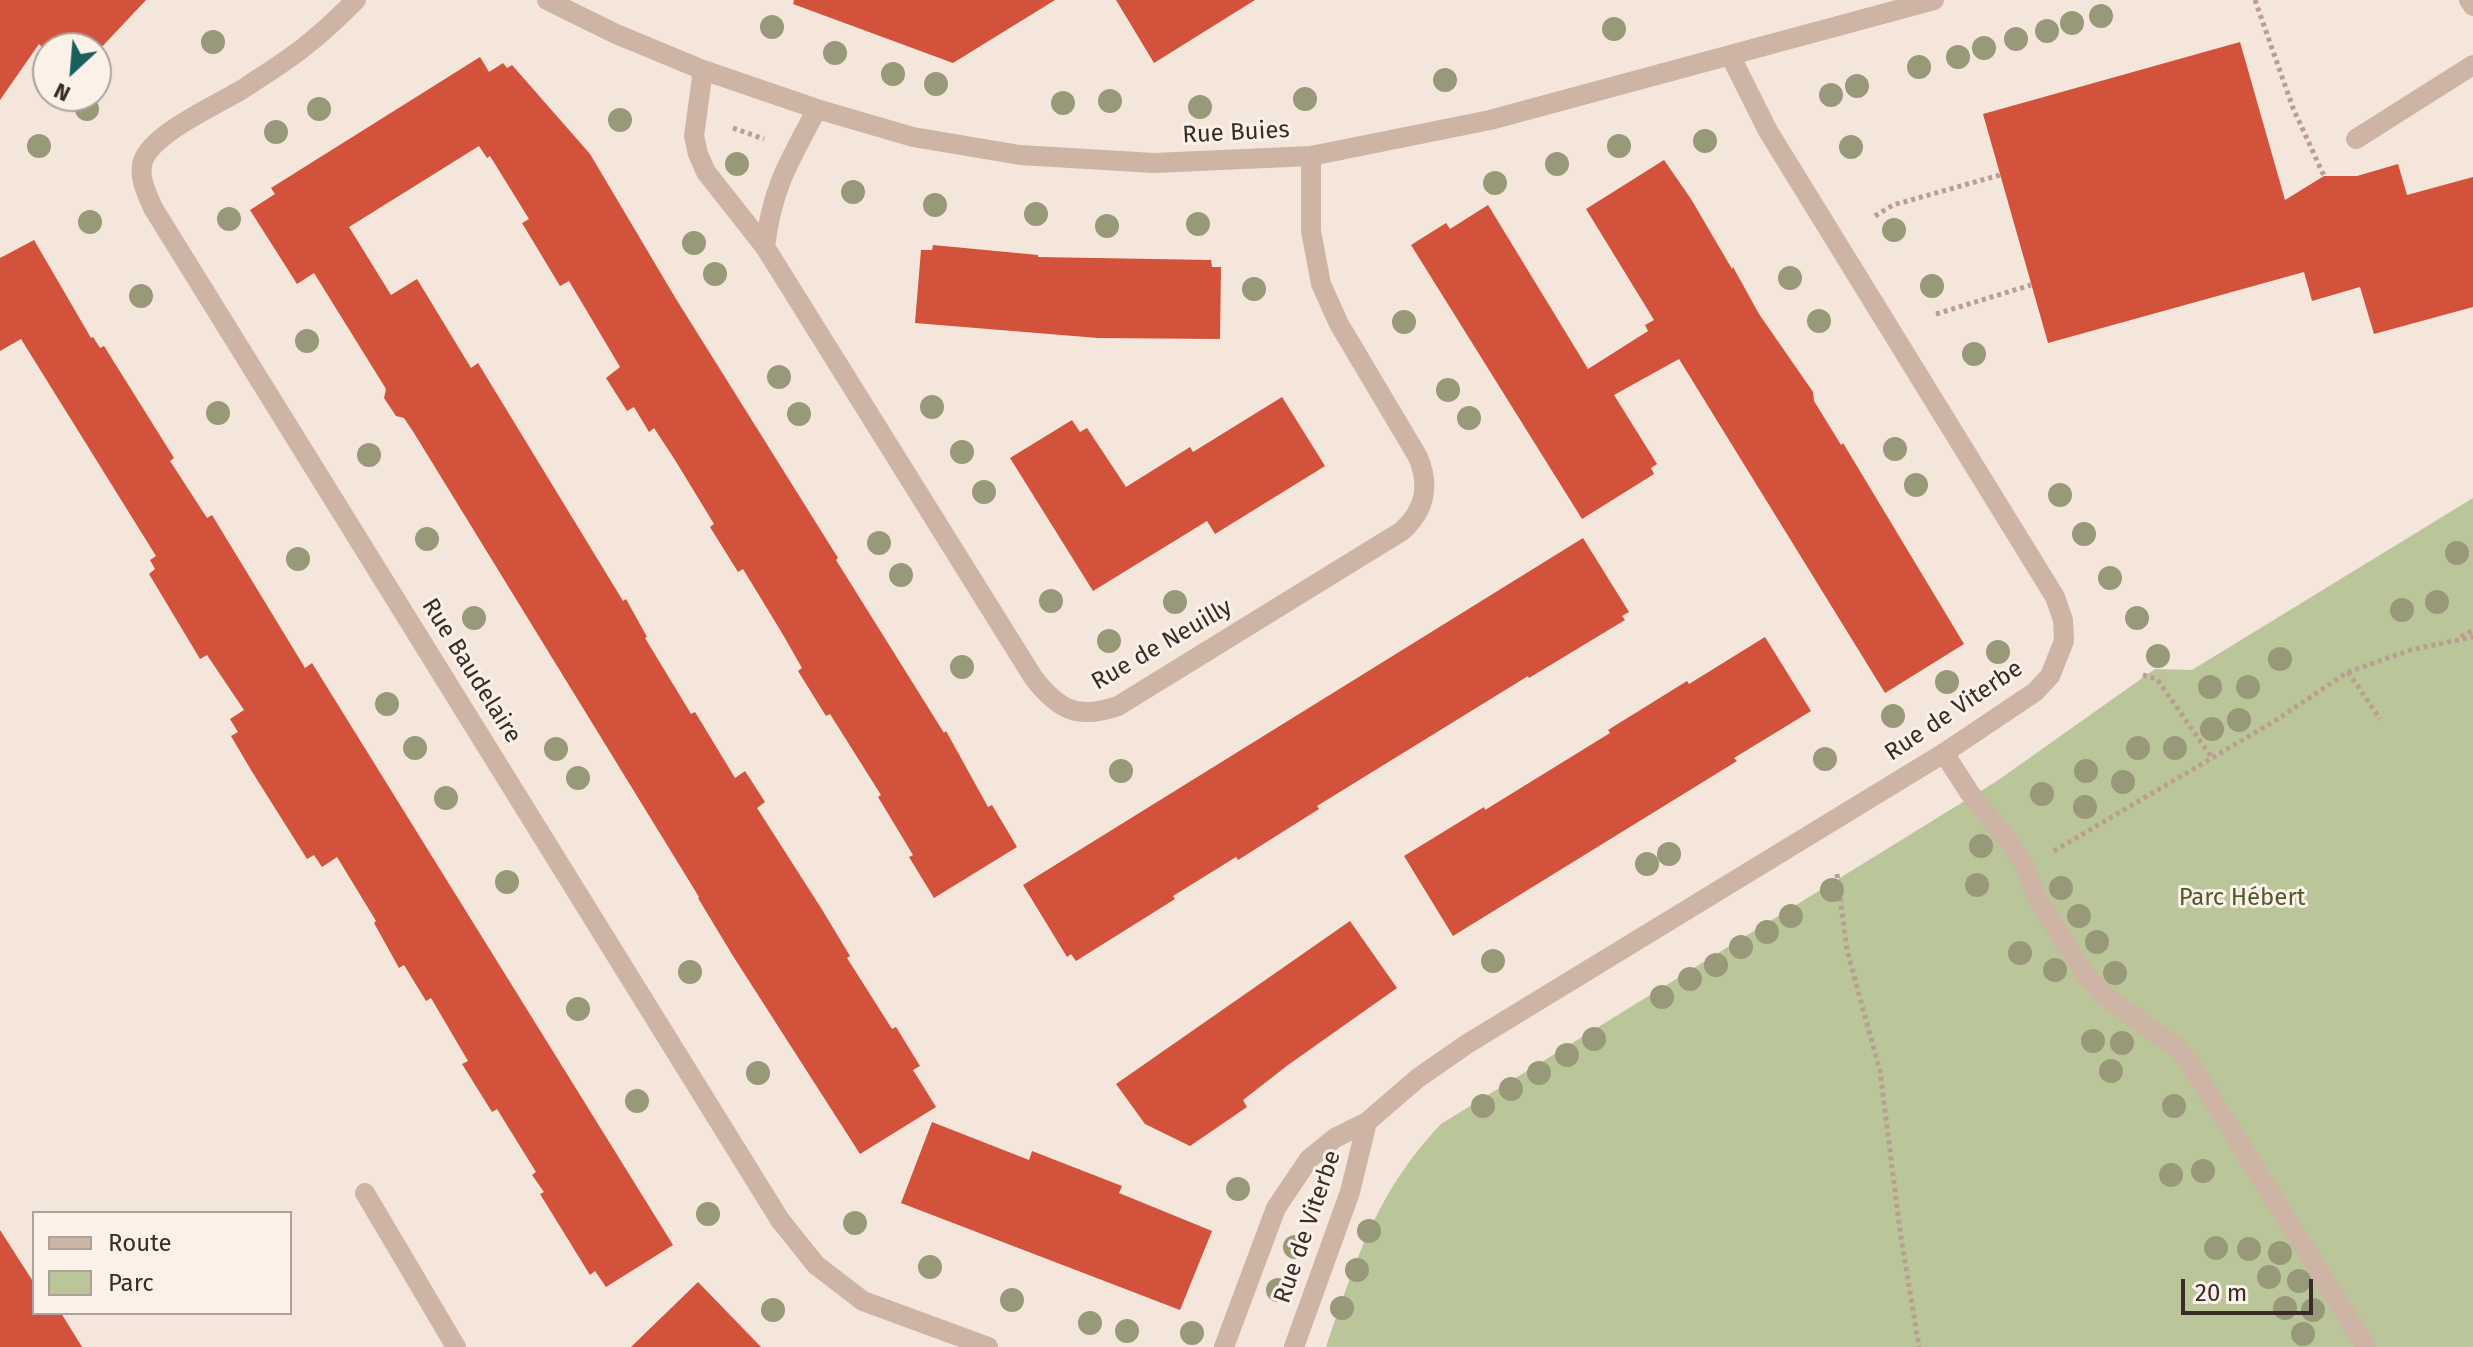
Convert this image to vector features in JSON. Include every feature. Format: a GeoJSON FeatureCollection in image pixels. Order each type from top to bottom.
{"type":"FeatureCollection","features":[{"type":"Feature","properties":{"kind":"street","name":"Rue Baudelaire"},"geometry":{"type":"LineString","coordinates":[[356,0],[332,25],[295,54],[247,87],[175,129],[149,151],[143,162],[142,174],[153,208],[787,1230],[816,1265],[863,1301],[988,1347]]}},
{"type":"Feature","properties":{"kind":"street","name":"Rue Buies"},"geometry":{"type":"LineString","coordinates":[[547,0],[616,34],[703,70],[817,109],[913,137],[1020,155],[1154,163],[1311,156],[1490,120],[1934,0]]}},
{"type":"Feature","properties":{"kind":"street"},"geometry":{"type":"LineString","coordinates":[[2469,0],[2473,6]]}},
{"type":"Feature","properties":{"kind":"street","name":"Rue de Viterbe"},"geometry":{"type":"LineString","coordinates":[[1224,1347],[1276,1208],[1309,1159],[1335,1138],[1367,1122],[1418,1078],[1467,1044],[1944,753],[2035,692],[2050,676],[2064,641],[2063,620],[2055,597],[1768,131],[1731,57]]}},
{"type":"Feature","properties":{"kind":"street"},"geometry":{"type":"LineString","coordinates":[[2356,139],[2473,65]]}},
{"type":"Feature","properties":{"kind":"street","name":"Rue de Neuilly"},"geometry":{"type":"LineString","coordinates":[[703,70],[694,136],[706,172],[765,247],[1033,677],[1055,701],[1084,714],[1099,713],[1118,706],[1402,531],[1413,521],[1420,508],[1425,492],[1425,473],[1418,457],[1339,324],[1321,284],[1311,231],[1311,156]]}},
{"type":"Feature","properties":{"kind":"street"},"geometry":{"type":"LineString","coordinates":[[765,247],[774,192],[817,109]]}},
{"type":"Feature","properties":{"kind":"street"},"geometry":{"type":"LineString","coordinates":[[1944,753],[1969,792],[2025,866],[2035,895],[2084,973],[2103,995],[2177,1048],[2189,1062],[2366,1347]]}},
{"type":"Feature","properties":{"kind":"street","name":"Rue de Viterbe"},"geometry":{"type":"LineString","coordinates":[[1294,1347],[1350,1192],[1367,1122]]}},
{"type":"Feature","properties":{"kind":"street"},"geometry":{"type":"LineString","coordinates":[[365,1193],[456,1347]]}},
{"type":"Feature","properties":{"kind":"path"},"geometry":{"type":"LineString","coordinates":[[2255,0],[2293,108],[2324,176]]}},
{"type":"Feature","properties":{"kind":"path"},"geometry":{"type":"LineString","coordinates":[[733,128],[769,140]]}},
{"type":"Feature","properties":{"kind":"path"},"geometry":{"type":"LineString","coordinates":[[1875,216],[1893,205],[2000,175]]}},
{"type":"Feature","properties":{"kind":"path"},"geometry":{"type":"LineString","coordinates":[[1936,314],[2031,285]]}},
{"type":"Feature","properties":{"kind":"path"},"geometry":{"type":"LineString","coordinates":[[2457,640],[2473,630]]}},
{"type":"Feature","properties":{"kind":"path"},"geometry":{"type":"LineString","coordinates":[[2025,866],[2273,722],[2348,672],[2410,650],[2473,637]]}},
{"type":"Feature","properties":{"kind":"path"},"geometry":{"type":"LineString","coordinates":[[2348,672],[2380,719]]}},
{"type":"Feature","properties":{"kind":"path"},"geometry":{"type":"LineString","coordinates":[[2143,675],[2157,679],[2212,758]]}},
{"type":"Feature","properties":{"kind":"path"},"geometry":{"type":"LineString","coordinates":[[1837,874],[1847,950],[1880,1071],[1900,1231],[1919,1347]]}},
{"type":"Feature","properties":{"kind":"green space","name":"Parc Hébert"},"geometry":{"type":"Polygon","coordinates":[[[2473,498],[2473,1347],[1326,1347],[1370,1229],[1400,1176],[1441,1124],[1997,781],[2155,669],[2192,670],[2473,498]]]}},
{"type":"Feature","properties":{"kind":"building"},"geometry":{"type":"Polygon","coordinates":[[[0,0],[146,0],[112,36],[112,32],[32,32],[32,54],[0,100],[0,0]]]}},
{"type":"Feature","properties":{"kind":"building"},"geometry":{"type":"Polygon","coordinates":[[[794,0],[1055,0],[953,63],[793,4],[794,0]]]}},
{"type":"Feature","properties":{"kind":"building"},"geometry":{"type":"Polygon","coordinates":[[[1116,0],[1255,0],[1154,63],[1116,0]]]}},
{"type":"Feature","properties":{"kind":"building"},"geometry":{"type":"Polygon","coordinates":[[[2240,42],[2285,200],[2324,176],[2357,176],[2398,164],[2407,195],[2473,177],[2473,307],[2374,334],[2360,287],[2312,301],[2304,272],[2048,343],[1983,114],[2240,42]]]}},
{"type":"Feature","properties":{"kind":"building"},"geometry":{"type":"Polygon","coordinates":[[[480,57],[489,72],[503,63],[507,68],[512,65],[590,154],[676,299],[838,558],[836,560],[944,733],[946,731],[988,807],[992,805],[1017,847],[934,898],[909,857],[913,855],[878,797],[881,795],[830,714],[826,716],[798,671],[802,668],[782,633],[743,569],[738,572],[710,527],[714,524],[675,460],[654,428],[649,432],[634,407],[627,411],[606,378],[620,367],[569,281],[560,286],[522,223],[529,219],[490,156],[487,158],[479,146],[349,227],[391,295],[417,279],[471,368],[478,363],[623,601],[626,599],[645,638],[691,714],[695,712],[735,778],[745,771],[765,802],[757,808],[850,956],[847,958],[892,1029],[896,1027],[920,1066],[913,1070],[936,1107],[860,1154],[733,956],[414,433],[404,418],[396,416],[384,398],[386,389],[314,273],[297,284],[250,210],[275,194],[271,188],[480,57]]]}},
{"type":"Feature","properties":{"kind":"building"},"geometry":{"type":"Polygon","coordinates":[[[1664,160],[1733,267],[1759,314],[1813,392],[1814,401],[1841,445],[1843,443],[1964,644],[1885,693],[1679,359],[1614,395],[1657,464],[1651,468],[1654,474],[1582,519],[1411,245],[1446,223],[1450,229],[1488,205],[1588,369],[1648,331],[1645,325],[1654,320],[1586,209],[1664,160]]]}},
{"type":"Feature","properties":{"kind":"building"},"geometry":{"type":"Polygon","coordinates":[[[34,240],[91,338],[100,348],[104,346],[174,458],[170,461],[207,518],[212,515],[305,668],[312,663],[673,1245],[606,1287],[595,1271],[590,1275],[540,1194],[544,1192],[532,1175],[536,1172],[497,1109],[492,1112],[462,1064],[468,1061],[431,998],[426,1001],[404,965],[399,968],[374,923],[376,921],[337,857],[322,867],[314,855],[307,859],[251,770],[231,736],[238,732],[230,719],[244,710],[207,655],[200,659],[149,574],[155,569],[150,560],[156,556],[21,339],[0,351],[0,258],[34,240]]]}},
{"type":"Feature","properties":{"kind":"building"},"geometry":{"type":"Polygon","coordinates":[[[933,245],[1038,257],[1211,260],[1212,267],[1221,267],[1220,339],[1098,338],[915,323],[921,250],[932,250],[933,245]]]}},
{"type":"Feature","properties":{"kind":"building"},"geometry":{"type":"Polygon","coordinates":[[[1282,397],[1325,466],[1215,534],[1207,521],[1093,591],[1010,458],[1072,420],[1080,432],[1087,428],[1126,487],[1190,447],[1193,452],[1282,397]]]}},
{"type":"Feature","properties":{"kind":"building"},"geometry":{"type":"Polygon","coordinates":[[[1583,538],[1629,612],[1622,616],[1625,620],[1317,806],[1319,809],[1173,896],[1175,899],[1076,961],[1071,954],[1067,957],[1023,885],[1583,538]]]}},
{"type":"Feature","properties":{"kind":"building"},"geometry":{"type":"Polygon","coordinates":[[[1765,637],[1811,711],[1734,758],[1737,761],[1453,936],[1404,856],[1610,733],[1608,730],[1687,681],[1689,684],[1765,637]]]}},
{"type":"Feature","properties":{"kind":"building"},"geometry":{"type":"Polygon","coordinates":[[[1350,921],[1397,988],[1288,1065],[1243,1100],[1247,1107],[1190,1146],[1145,1124],[1116,1084],[1350,921]]]}},
{"type":"Feature","properties":{"kind":"building"},"geometry":{"type":"Polygon","coordinates":[[[932,1122],[1029,1160],[1032,1151],[1122,1186],[1119,1193],[1212,1231],[1180,1310],[901,1203],[932,1122]]]}},
{"type":"Feature","properties":{"kind":"building"},"geometry":{"type":"Polygon","coordinates":[[[0,1230],[32,1280],[32,1315],[62,1315],[82,1347],[0,1347],[0,1230]]]}},
{"type":"Feature","properties":{"kind":"building"},"geometry":{"type":"Polygon","coordinates":[[[698,1282],[761,1347],[631,1347],[698,1282]]]}}]}
